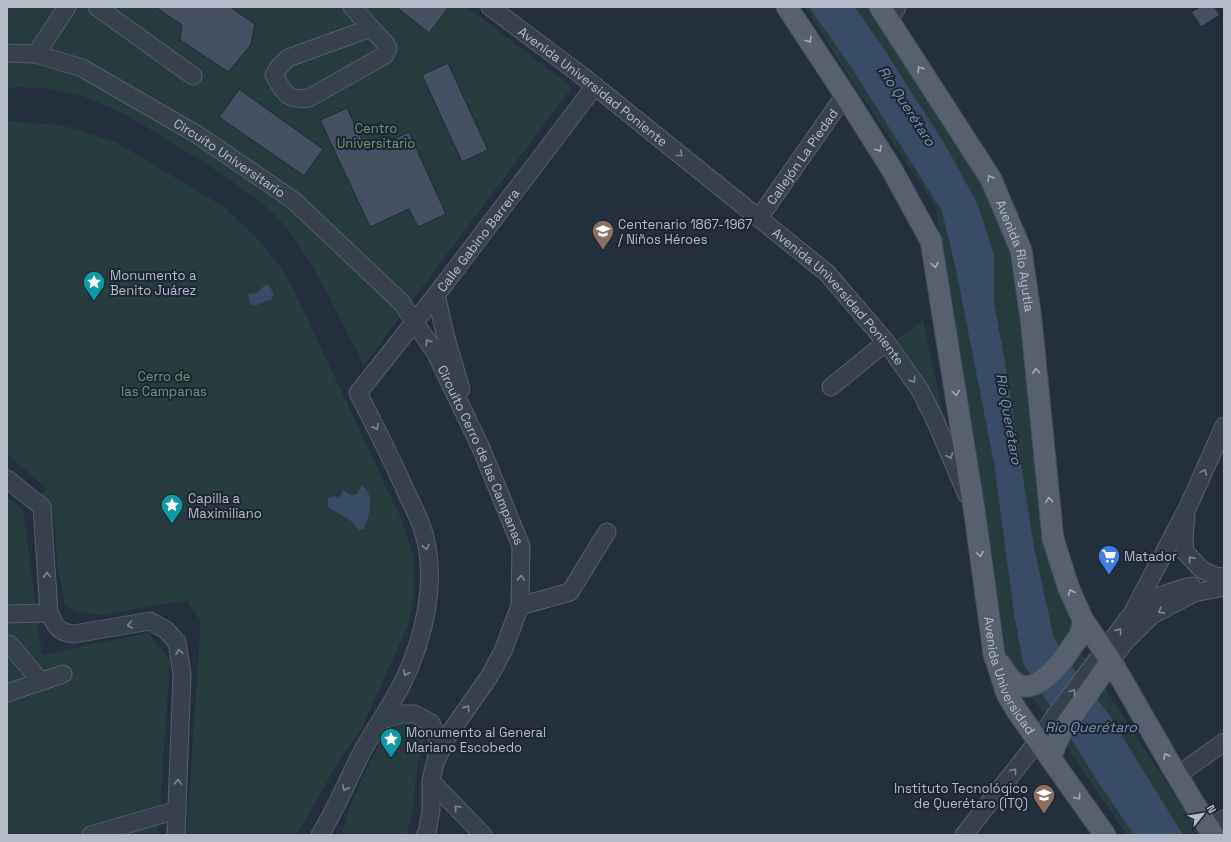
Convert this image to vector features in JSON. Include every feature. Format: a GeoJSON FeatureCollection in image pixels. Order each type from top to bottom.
{"type":"FeatureCollection","features":[{"type":"Feature","properties":{"kind":"main road"},"geometry":{"type":"LineString","coordinates":[[787,7],[845,94],[891,168],[932,241],[975,516]]}},
{"type":"Feature","properties":{"kind":"main road","name":"Avenida Río Ayutla"},"geometry":{"type":"LineString","coordinates":[[889,11],[991,179],[1021,250],[1031,319],[1053,539],[1069,589],[1083,620]]}},
{"type":"Feature","properties":{"kind":"main road","name":"Avenida Universidad"},"geometry":{"type":"LineString","coordinates":[[975,516],[994,654],[1007,694],[1038,741],[1105,835]]}},
{"type":"Feature","properties":{"kind":"main road"},"geometry":{"type":"LineString","coordinates":[[994,654],[1008,675],[1019,685],[1031,685],[1043,679],[1060,663],[1081,633],[1083,620]]}},
{"type":"Feature","properties":{"kind":"main road"},"geometry":{"type":"LineString","coordinates":[[1083,620],[1102,663],[1216,828]]}},
{"type":"Feature","properties":{"kind":"main road"},"geometry":{"type":"LineString","coordinates":[[1050,758],[1057,726],[1102,663]]}},
{"type":"Feature","properties":{"kind":"street"},"geometry":{"type":"LineString","coordinates":[[36,54],[67,7]]}},
{"type":"Feature","properties":{"kind":"street"},"geometry":{"type":"LineString","coordinates":[[97,7],[193,76]]}},
{"type":"Feature","properties":{"kind":"street"},"geometry":{"type":"LineString","coordinates":[[352,7],[386,44],[388,48],[385,55],[309,98],[298,99],[285,93],[274,75],[279,67],[288,58],[371,28]]}},
{"type":"Feature","properties":{"kind":"street","name":"Avenida Universidad Poniente"},"geometry":{"type":"LineString","coordinates":[[490,7],[595,86],[828,274],[886,342],[920,390],[950,454],[975,516]]}},
{"type":"Feature","properties":{"kind":"street","name":"Circuito Universitario"},"geometry":{"type":"LineString","coordinates":[[7,53],[36,54],[82,68],[198,135],[293,200],[400,302],[415,322]]}},
{"type":"Feature","properties":{"kind":"street","name":"Calle Gabino Barrera"},"geometry":{"type":"LineString","coordinates":[[382,720],[401,685],[419,644],[426,610],[430,575],[422,527],[392,459],[358,393],[436,295],[595,86]]}},
{"type":"Feature","properties":{"kind":"street","name":"Callejón La Piedad"},"geometry":{"type":"LineString","coordinates":[[759,218],[845,94]]}},
{"type":"Feature","properties":{"kind":"street"},"geometry":{"type":"LineString","coordinates":[[436,295],[462,395],[460,404]]}},
{"type":"Feature","properties":{"kind":"street","name":"Circuito Cerro de las Campanas"},"geometry":{"type":"LineString","coordinates":[[415,322],[435,352],[460,404],[481,448],[522,546],[520,606],[503,651],[489,677],[447,737],[435,763],[431,781],[431,810],[427,834]]}},
{"type":"Feature","properties":{"kind":"street"},"geometry":{"type":"LineString","coordinates":[[831,387],[886,342]]}},
{"type":"Feature","properties":{"kind":"street"},"geometry":{"type":"LineString","coordinates":[[1102,663],[1133,612],[1188,508],[1224,426]]}},
{"type":"Feature","properties":{"kind":"street"},"geometry":{"type":"LineString","coordinates":[[7,479],[42,507],[49,613],[57,628],[64,633],[74,634],[150,621],[166,630],[177,642],[182,674],[176,835]]}},
{"type":"Feature","properties":{"kind":"street"},"geometry":{"type":"LineString","coordinates":[[1188,508],[1184,536],[1185,552],[1200,569],[1215,576],[1224,577]]}},
{"type":"Feature","properties":{"kind":"street"},"geometry":{"type":"LineString","coordinates":[[520,606],[570,592],[607,532]]}},
{"type":"Feature","properties":{"kind":"street"},"geometry":{"type":"LineString","coordinates":[[1133,612],[1154,598],[1180,589],[1192,586],[1224,584]]}},
{"type":"Feature","properties":{"kind":"street"},"geometry":{"type":"LineString","coordinates":[[1102,663],[1152,615],[1194,593],[1224,587]]}},
{"type":"Feature","properties":{"kind":"street"},"geometry":{"type":"LineString","coordinates":[[7,614],[49,613]]}},
{"type":"Feature","properties":{"kind":"street"},"geometry":{"type":"LineString","coordinates":[[7,644],[10,644],[40,681]]}},
{"type":"Feature","properties":{"kind":"street"},"geometry":{"type":"LineString","coordinates":[[7,692],[63,674]]}},
{"type":"Feature","properties":{"kind":"street"},"geometry":{"type":"LineString","coordinates":[[320,835],[329,827],[364,748],[382,720],[402,714],[415,714],[431,723],[438,738],[435,763]]}},
{"type":"Feature","properties":{"kind":"street"},"geometry":{"type":"LineString","coordinates":[[964,835],[1038,741],[1057,726]]}},
{"type":"Feature","properties":{"kind":"street"},"geometry":{"type":"LineString","coordinates":[[1178,775],[1224,742]]}},
{"type":"Feature","properties":{"kind":"street"},"geometry":{"type":"LineString","coordinates":[[431,781],[483,835]]}},
{"type":"Feature","properties":{"kind":"street"},"geometry":{"type":"LineString","coordinates":[[91,835],[177,810]]}},
{"type":"Feature","properties":{"kind":"green space","name":"Centro Universitario"},"geometry":{"type":"Polygon","coordinates":[[[7,7],[467,7],[572,87],[364,365],[314,268],[293,236],[274,214],[256,198],[205,163],[125,114],[85,97],[50,89],[18,87],[7,88],[7,7]]]}},
{"type":"Feature","properties":{"kind":"green space"},"geometry":{"type":"Polygon","coordinates":[[[805,7],[879,7],[977,163],[1016,248],[1044,533],[1077,646],[1201,835],[1127,835],[1007,660],[935,206],[851,80],[805,7]]]}},
{"type":"Feature","properties":{"kind":"green space","name":"Cerro de las Campanas"},"geometry":{"type":"Polygon","coordinates":[[[7,121],[60,125],[114,141],[224,207],[259,240],[283,270],[295,293],[400,516],[413,555],[414,596],[409,623],[361,730],[341,757],[297,835],[186,835],[200,620],[187,601],[144,607],[105,615],[77,612],[65,605],[57,562],[55,529],[48,504],[41,497],[47,488],[7,454],[7,121]]]}},
{"type":"Feature","properties":{"kind":"green space"},"geometry":{"type":"Polygon","coordinates":[[[923,320],[946,426],[894,341],[923,320]]]}},
{"type":"Feature","properties":{"kind":"green space"},"geometry":{"type":"Polygon","coordinates":[[[7,497],[23,510],[42,655],[148,633],[170,660],[158,835],[7,835],[7,497]]]}},
{"type":"Feature","properties":{"kind":"green space"},"geometry":{"type":"Polygon","coordinates":[[[399,724],[410,724],[420,732],[427,743],[418,760],[411,818],[406,835],[343,835],[351,804],[370,762],[380,744],[399,724]]]}},
{"type":"Feature","properties":{"kind":"water","name":"Rio Querétaro"},"geometry":{"type":"Polygon","coordinates":[[[809,7],[855,7],[886,52],[947,148],[978,205],[994,255],[994,304],[1005,362],[1034,547],[1054,638],[1082,681],[1108,713],[1183,835],[1134,835],[1098,782],[1023,663],[1014,613],[994,463],[955,265],[942,211],[851,67],[809,7]]]}},
{"type":"Feature","properties":{"kind":"water"},"geometry":{"type":"Polygon","coordinates":[[[265,285],[269,285],[274,295],[271,300],[255,306],[253,305],[250,302],[248,294],[257,293],[265,285]]]}},
{"type":"Feature","properties":{"kind":"water"},"geometry":{"type":"Polygon","coordinates":[[[362,485],[369,495],[370,506],[364,529],[359,530],[351,521],[328,507],[328,499],[334,496],[338,498],[343,490],[351,495],[356,495],[362,485]]]}},
{"type":"Feature","properties":{"kind":"building"},"geometry":{"type":"Polygon","coordinates":[[[155,7],[230,7],[255,24],[251,45],[228,72],[180,40],[182,25],[155,7]]]}},
{"type":"Feature","properties":{"kind":"building"},"geometry":{"type":"Polygon","coordinates":[[[396,7],[449,7],[429,33],[396,7]]]}},
{"type":"Feature","properties":{"kind":"building"},"geometry":{"type":"Polygon","coordinates":[[[1200,7],[1214,7],[1220,15],[1201,27],[1191,12],[1200,7]]]}},
{"type":"Feature","properties":{"kind":"building"},"geometry":{"type":"Polygon","coordinates":[[[448,63],[488,150],[462,162],[422,75],[448,63]]]}},
{"type":"Feature","properties":{"kind":"building"},"geometry":{"type":"Polygon","coordinates":[[[239,89],[323,149],[304,176],[219,117],[239,89]]]}},
{"type":"Feature","properties":{"kind":"building"},"geometry":{"type":"Polygon","coordinates":[[[347,108],[367,151],[409,132],[446,214],[418,227],[409,209],[370,227],[320,120],[347,108]]]}},
{"type":"Feature","properties":{"kind":"place","name":"Centenario 1867-1967 / Niños Héroes"},"geometry":{"type":"Point","coordinates":[603,250]}},
{"type":"Feature","properties":{"kind":"place","name":"Monumento a Benito Juárez"},"geometry":{"type":"Point","coordinates":[94,302]}},
{"type":"Feature","properties":{"kind":"place","name":"Capilla a Maximiliano"},"geometry":{"type":"Point","coordinates":[172,524]}},
{"type":"Feature","properties":{"kind":"place","name":"Matador"},"geometry":{"type":"Point","coordinates":[1109,576]}},
{"type":"Feature","properties":{"kind":"place","name":"Monumento al General Mariano Escobedo"},"geometry":{"type":"Point","coordinates":[391,758]}},
{"type":"Feature","properties":{"kind":"place","name":"Instituto Tecnológico de Querétaro (ITQ)"},"geometry":{"type":"Point","coordinates":[1044,814]}},
{"type":"Feature","properties":{"kind":"water label","name":"Río Querétaro"},"geometry":{"type":"Point","coordinates":[907,106]}},
{"type":"Feature","properties":{"kind":"water label","name":"Río Querétaro"},"geometry":{"type":"Point","coordinates":[1009,419]}}]}
